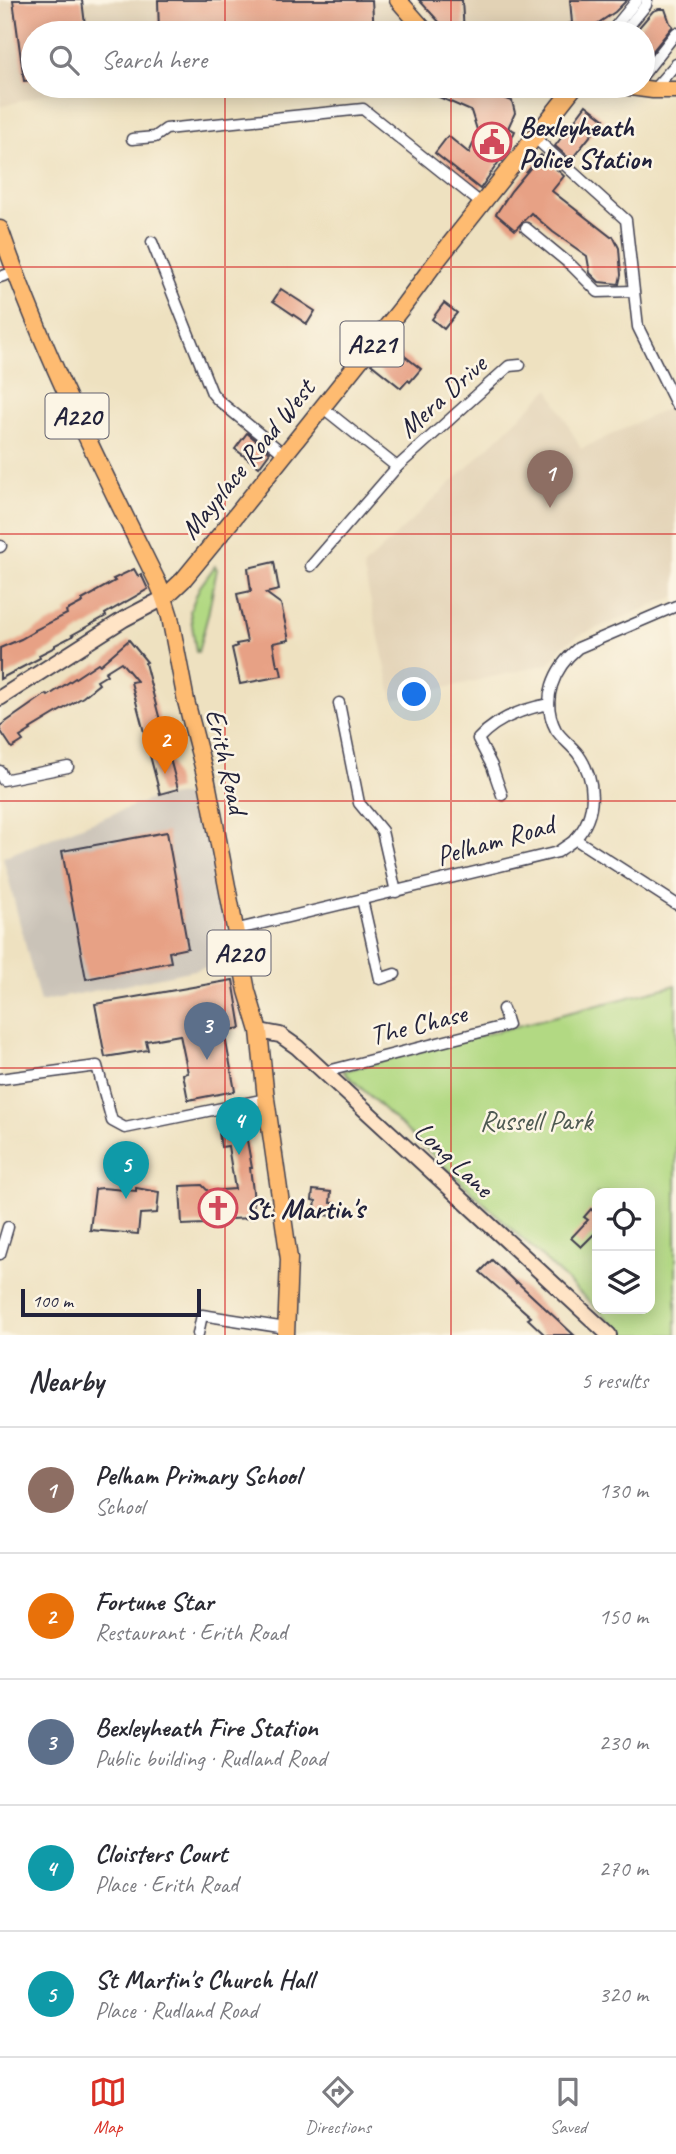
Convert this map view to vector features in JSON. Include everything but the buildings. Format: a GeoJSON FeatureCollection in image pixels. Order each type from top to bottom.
{"type":"FeatureCollection","features":[{"type":"Feature","properties":{"kind":"main road"},"geometry":{"type":"LineString","coordinates":[[401,2],[417,21]]}},
{"type":"Feature","properties":{"kind":"main road"},"geometry":{"type":"LineString","coordinates":[[655,90],[676,90]]}},
{"type":"Feature","properties":{"kind":"main road","name":"Mayplace Road West"},"geometry":{"type":"LineString","coordinates":[[164,598],[183,580],[482,204],[537,140],[567,98]]}},
{"type":"Feature","properties":{"kind":"main road","name":"Erith Road"},"geometry":{"type":"LineString","coordinates":[[0,229],[7,274],[164,598],[207,782],[247,991],[259,1031],[289,1259],[286,1332]]}},
{"type":"Feature","properties":{"kind":"street"},"geometry":{"type":"LineString","coordinates":[[620,21],[637,0]]}},
{"type":"Feature","properties":{"kind":"street"},"geometry":{"type":"LineString","coordinates":[[633,21],[647,0]]}},
{"type":"Feature","properties":{"kind":"street"},"geometry":{"type":"LineString","coordinates":[[655,58],[676,33]]}},
{"type":"Feature","properties":{"kind":"street"},"geometry":{"type":"LineString","coordinates":[[655,88],[676,64]]}},
{"type":"Feature","properties":{"kind":"street"},"geometry":{"type":"LineString","coordinates":[[132,139],[155,137],[166,129],[363,109],[482,204]]}},
{"type":"Feature","properties":{"kind":"street"},"geometry":{"type":"LineString","coordinates":[[537,140],[626,220],[638,327],[676,404]]}},
{"type":"Feature","properties":{"kind":"street"},"geometry":{"type":"LineString","coordinates":[[526,228],[572,266],[598,292],[633,291]]}},
{"type":"Feature","properties":{"kind":"street"},"geometry":{"type":"LineString","coordinates":[[152,242],[212,393],[284,454]]}},
{"type":"Feature","properties":{"kind":"street","name":"Mera Drive"},"geometry":{"type":"LineString","coordinates":[[311,566],[397,467],[509,366],[520,365]]}},
{"type":"Feature","properties":{"kind":"street","name":"Mera Drive"},"geometry":{"type":"LineString","coordinates":[[322,407],[397,467]]}},
{"type":"Feature","properties":{"kind":"street"},"geometry":{"type":"LineString","coordinates":[[0,698],[124,619],[164,598]]}},
{"type":"Feature","properties":{"kind":"street"},"geometry":{"type":"LineString","coordinates":[[502,795],[492,766],[478,739],[487,729],[513,714],[549,704],[551,686],[558,669],[578,648],[676,606]]}},
{"type":"Feature","properties":{"kind":"street"},"geometry":{"type":"LineString","coordinates":[[339,703],[359,803],[382,831],[396,892]]}},
{"type":"Feature","properties":{"kind":"street","name":"Pelham Road"},"geometry":{"type":"LineString","coordinates":[[234,930],[558,852],[575,839],[586,823],[592,806],[591,780],[576,752],[555,728],[549,704]]}},
{"type":"Feature","properties":{"kind":"street"},"geometry":{"type":"LineString","coordinates":[[1,778],[68,767]]}},
{"type":"Feature","properties":{"kind":"street"},"geometry":{"type":"LineString","coordinates":[[575,839],[676,904]]}},
{"type":"Feature","properties":{"kind":"street"},"geometry":{"type":"LineString","coordinates":[[362,899],[380,979],[395,974]]}},
{"type":"Feature","properties":{"kind":"street","name":"The Chase"},"geometry":{"type":"LineString","coordinates":[[324,1072],[508,1025],[503,1009]]}},
{"type":"Feature","properties":{"kind":"street","name":"Long Lane"},"geometry":{"type":"LineString","coordinates":[[259,1031],[280,1035],[324,1072],[609,1335]]}},
{"type":"Feature","properties":{"kind":"street"},"geometry":{"type":"LineString","coordinates":[[0,1079],[97,1066],[112,1121],[125,1128],[266,1099]]}},
{"type":"Feature","properties":{"kind":"street"},"geometry":{"type":"LineString","coordinates":[[0,1254],[8,1227]]}},
{"type":"Feature","properties":{"kind":"street"},"geometry":{"type":"LineString","coordinates":[[198,1334],[202,1315],[286,1332]]}},
{"type":"Feature","properties":{"kind":"shaded area"},"geometry":{"type":"Polygon","coordinates":[[[0,0],[401,0],[409,21],[21,21],[21,98],[30,98],[0,107],[0,0]]]}},
{"type":"Feature","properties":{"kind":"shaded area"},"geometry":{"type":"Polygon","coordinates":[[[420,0],[627,0],[607,21],[439,21],[420,0]]]}},
{"type":"Feature","properties":{"kind":"shaded area"},"geometry":{"type":"Polygon","coordinates":[[[549,389],[581,449],[670,407],[676,422],[676,596],[578,636],[563,646],[549,664],[393,700],[363,567],[549,389]]]}},
{"type":"Feature","properties":{"kind":"shaded area"},"geometry":{"type":"Polygon","coordinates":[[[201,793],[233,962],[40,1002],[3,857],[151,799],[201,793]]]}},
{"type":"Feature","properties":{"kind":"green space"},"geometry":{"type":"Polygon","coordinates":[[[215,566],[217,569],[208,615],[196,652],[190,611],[199,588],[215,566]]]}},
{"type":"Feature","properties":{"kind":"green space","name":"Russell Park"},"geometry":{"type":"Polygon","coordinates":[[[676,985],[676,1335],[625,1335],[602,1314],[655,1314],[655,1188],[592,1188],[592,1304],[343,1071],[676,985]]]}},
{"type":"Feature","properties":{"kind":"place","name":"Bexleyheath Police Station"},"geometry":{"type":"Point","coordinates":[492,142]}},
{"type":"Feature","properties":{"kind":"place","name":"Pelham Primary School"},"geometry":{"type":"Point","coordinates":[550,508]}},
{"type":"Feature","properties":{"kind":"place","name":"Fortune Star"},"geometry":{"type":"Point","coordinates":[165,774]}},
{"type":"Feature","properties":{"kind":"place","name":"Bexleyheath Fire Station"},"geometry":{"type":"Point","coordinates":[207,1060]}},
{"type":"Feature","properties":{"kind":"place","name":"Cloisters Court"},"geometry":{"type":"Point","coordinates":[239,1155]}},
{"type":"Feature","properties":{"kind":"place","name":"St Martin's Church Hall"},"geometry":{"type":"Point","coordinates":[126,1199]}},
{"type":"Feature","properties":{"kind":"place","name":"St. Martin's"},"geometry":{"type":"Point","coordinates":[218,1208]}}]}
